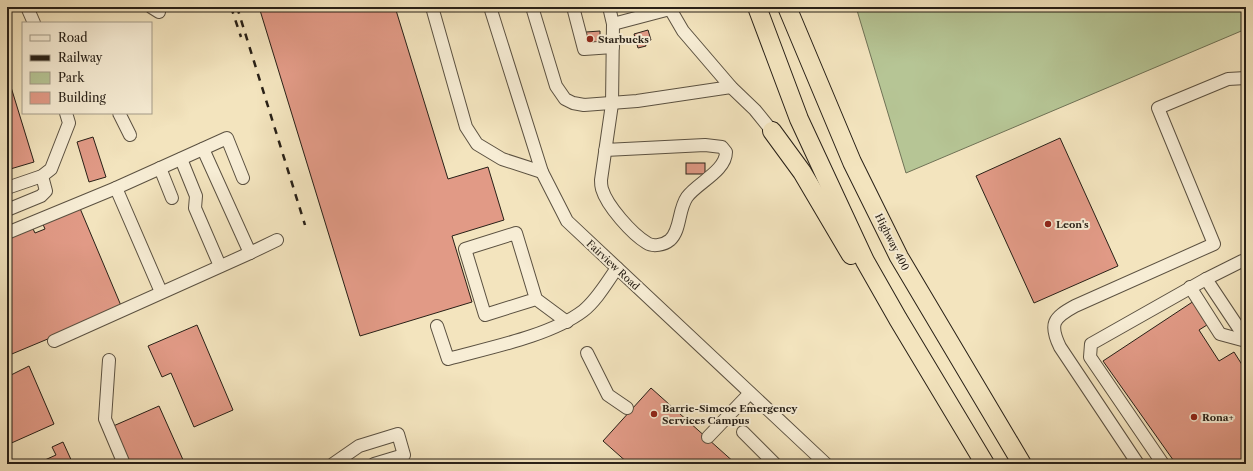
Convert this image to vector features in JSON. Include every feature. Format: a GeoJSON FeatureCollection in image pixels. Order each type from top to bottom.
{"type":"FeatureCollection","features":[{"type":"Feature","properties":{"kind":"highway"},"geometry":{"type":"LineString","coordinates":[[757,7],[799,119],[865,261],[985,464]]}},
{"type":"Feature","properties":{"kind":"highway","name":"Highway 400"},"geometry":{"type":"LineString","coordinates":[[787,7],[852,162],[899,257],[1022,464]]}},
{"type":"Feature","properties":{"kind":"highway"},"geometry":{"type":"LineString","coordinates":[[772,131],[802,172],[866,280],[898,319]]}},
{"type":"Feature","properties":{"kind":"street"},"geometry":{"type":"LineString","coordinates":[[27,7],[34,22]]}},
{"type":"Feature","properties":{"kind":"street"},"geometry":{"type":"LineString","coordinates":[[432,7],[466,127],[477,144],[502,159],[542,172]]}},
{"type":"Feature","properties":{"kind":"street","name":"Fairview Road"},"geometry":{"type":"LineString","coordinates":[[490,7],[542,172],[567,221],[826,464]]}},
{"type":"Feature","properties":{"kind":"street"},"geometry":{"type":"LineString","coordinates":[[532,7],[556,86],[562,96],[573,103],[584,105],[612,104],[731,87]]}},
{"type":"Feature","properties":{"kind":"street"},"geometry":{"type":"LineString","coordinates":[[573,7],[584,49],[613,47]]}},
{"type":"Feature","properties":{"kind":"street"},"geometry":{"type":"LineString","coordinates":[[605,150],[705,145],[722,148],[726,152],[726,157],[720,167],[687,197],[678,224],[671,239],[664,244],[648,244],[622,220],[602,189],[601,176],[612,104],[613,24],[609,7]]}},
{"type":"Feature","properties":{"kind":"street"},"geometry":{"type":"LineString","coordinates":[[613,24],[670,8],[683,31],[731,87],[755,110],[772,131]]}},
{"type":"Feature","properties":{"kind":"street"},"geometry":{"type":"LineString","coordinates":[[1138,464],[1060,347],[1054,335],[1054,324],[1065,312],[1075,306],[1214,244],[1158,108],[1228,80],[1246,78]]}},
{"type":"Feature","properties":{"kind":"street"},"geometry":{"type":"LineString","coordinates":[[7,188],[42,176],[51,169],[69,123],[66,114]]}},
{"type":"Feature","properties":{"kind":"street"},"geometry":{"type":"LineString","coordinates":[[120,114],[130,135]]}},
{"type":"Feature","properties":{"kind":"street"},"geometry":{"type":"LineString","coordinates":[[7,233],[116,188],[227,138],[243,178]]}},
{"type":"Feature","properties":{"kind":"street"},"geometry":{"type":"LineString","coordinates":[[203,149],[250,253]]}},
{"type":"Feature","properties":{"kind":"street"},"geometry":{"type":"LineString","coordinates":[[182,159],[196,196],[195,208],[220,266]]}},
{"type":"Feature","properties":{"kind":"street"},"geometry":{"type":"LineString","coordinates":[[160,168],[172,198]]}},
{"type":"Feature","properties":{"kind":"street"},"geometry":{"type":"LineString","coordinates":[[7,210],[41,196],[46,191],[42,176]]}},
{"type":"Feature","properties":{"kind":"street"},"geometry":{"type":"LineString","coordinates":[[116,188],[161,292]]}},
{"type":"Feature","properties":{"kind":"street"},"geometry":{"type":"LineString","coordinates":[[536,299],[485,315],[465,249],[516,233],[536,299],[567,322]]}},
{"type":"Feature","properties":{"kind":"street"},"geometry":{"type":"LineString","coordinates":[[54,341],[277,240]]}},
{"type":"Feature","properties":{"kind":"street"},"geometry":{"type":"LineString","coordinates":[[1163,464],[1090,357],[1091,344],[1206,278],[1246,260]]}},
{"type":"Feature","properties":{"kind":"street"},"geometry":{"type":"LineString","coordinates":[[437,326],[448,359],[529,336],[567,322],[584,310],[596,297],[617,268]]}},
{"type":"Feature","properties":{"kind":"street"},"geometry":{"type":"LineString","coordinates":[[1206,278],[1246,340]]}},
{"type":"Feature","properties":{"kind":"street"},"geometry":{"type":"LineString","coordinates":[[1190,287],[1220,334],[1246,340]]}},
{"type":"Feature","properties":{"kind":"street"},"geometry":{"type":"LineString","coordinates":[[587,353],[608,395],[627,408]]}},
{"type":"Feature","properties":{"kind":"street"},"geometry":{"type":"LineString","coordinates":[[109,360],[105,419],[124,464]]}},
{"type":"Feature","properties":{"kind":"street"},"geometry":{"type":"LineString","coordinates":[[708,437],[750,393]]}},
{"type":"Feature","properties":{"kind":"street"},"geometry":{"type":"LineString","coordinates":[[743,432],[775,464]]}},
{"type":"Feature","properties":{"kind":"street"},"geometry":{"type":"LineString","coordinates":[[333,464],[359,446],[398,434],[404,455],[374,464]]}},
{"type":"Feature","properties":{"kind":"green space"},"geometry":{"type":"Polygon","coordinates":[[[856,7],[1246,7],[1246,29],[906,173],[856,7]]]}},
{"type":"Feature","properties":{"kind":"building"},"geometry":{"type":"Polygon","coordinates":[[[259,7],[395,7],[448,179],[488,167],[504,220],[452,236],[472,302],[360,336],[259,7]]]}},
{"type":"Feature","properties":{"kind":"building"},"geometry":{"type":"Polygon","coordinates":[[[648,30],[651,40],[645,42],[646,46],[638,48],[634,34],[648,30]]]}},
{"type":"Feature","properties":{"kind":"building"},"geometry":{"type":"Polygon","coordinates":[[[600,31],[600,43],[586,43],[586,32],[600,31]]]}},
{"type":"Feature","properties":{"kind":"building"},"geometry":{"type":"Polygon","coordinates":[[[7,74],[34,162],[7,170],[7,74]]]}},
{"type":"Feature","properties":{"kind":"building"},"geometry":{"type":"Polygon","coordinates":[[[93,137],[106,177],[89,182],[77,142],[93,137]]]}},
{"type":"Feature","properties":{"kind":"building"},"geometry":{"type":"Polygon","coordinates":[[[1060,138],[1118,266],[1034,303],[976,176],[1060,138]]]}},
{"type":"Feature","properties":{"kind":"building"},"geometry":{"type":"Polygon","coordinates":[[[686,163],[705,163],[705,174],[686,174],[686,163]]]}},
{"type":"Feature","properties":{"kind":"building"},"geometry":{"type":"Polygon","coordinates":[[[79,206],[122,308],[7,356],[7,238],[32,227],[35,233],[45,229],[42,222],[79,206]]]}},
{"type":"Feature","properties":{"kind":"building","name":"Rona+"},"geometry":{"type":"Polygon","coordinates":[[[1200,297],[1215,320],[1199,330],[1219,361],[1234,352],[1246,371],[1246,464],[1176,464],[1103,361],[1200,297]]]}},
{"type":"Feature","properties":{"kind":"building"},"geometry":{"type":"Polygon","coordinates":[[[197,325],[233,410],[194,427],[171,373],[162,377],[148,346],[197,325]]]}},
{"type":"Feature","properties":{"kind":"building"},"geometry":{"type":"Polygon","coordinates":[[[29,366],[54,424],[7,445],[7,377],[29,366]]]}},
{"type":"Feature","properties":{"kind":"building","name":"Barrie-Simcoe Emergency Services Campus"},"geometry":{"type":"Polygon","coordinates":[[[651,388],[736,464],[629,464],[603,441],[651,388]]]}},
{"type":"Feature","properties":{"kind":"building"},"geometry":{"type":"Polygon","coordinates":[[[159,406],[184,462],[180,464],[127,464],[111,427],[159,406]]]}},
{"type":"Feature","properties":{"kind":"building"},"geometry":{"type":"Polygon","coordinates":[[[63,442],[73,464],[36,464],[56,455],[52,447],[63,442]]]}},
{"type":"Feature","properties":{"kind":"railway"},"geometry":{"type":"LineString","coordinates":[[231,7],[241,37]]}},
{"type":"Feature","properties":{"kind":"railway"},"geometry":{"type":"LineString","coordinates":[[237,7],[305,225]]}},
{"type":"Feature","properties":{"kind":"place","name":"Starbucks"},"geometry":{"type":"Point","coordinates":[590,39]}},
{"type":"Feature","properties":{"kind":"place","name":"Leon's"},"geometry":{"type":"Point","coordinates":[1048,224]}},
{"type":"Feature","properties":{"kind":"place","name":"Barrie-Simcoe Emergency Services Campus"},"geometry":{"type":"Point","coordinates":[654,414]}},
{"type":"Feature","properties":{"kind":"place","name":"Rona+"},"geometry":{"type":"Point","coordinates":[1194,417]}}]}
